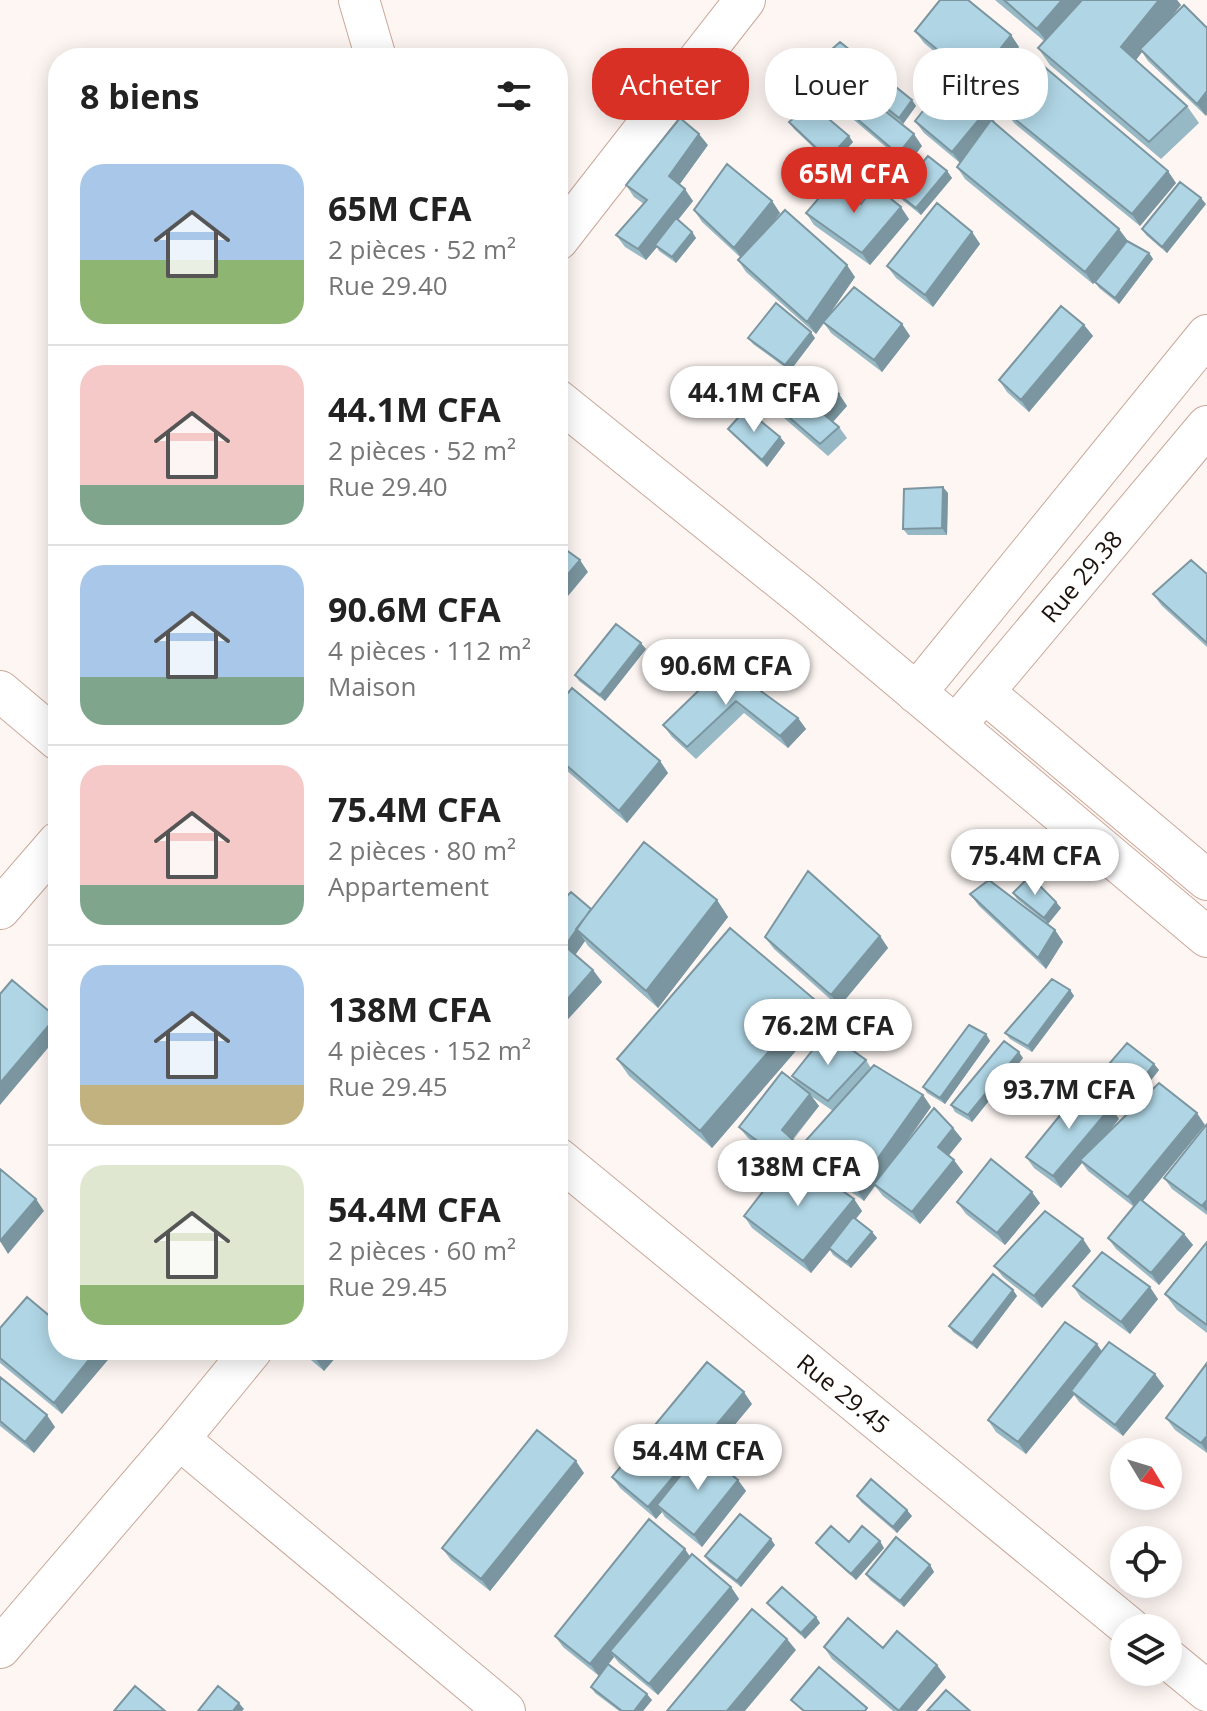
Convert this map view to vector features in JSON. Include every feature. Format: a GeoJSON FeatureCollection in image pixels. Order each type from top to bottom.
{"type":"FeatureCollection","features":[{"type":"Feature","properties":{"kind":"street"},"geometry":{"type":"LineString","coordinates":[[359,0],[373,48]]}},
{"type":"Feature","properties":{"kind":"street"},"geometry":{"type":"LineString","coordinates":[[568,227],[745,0]]}},
{"type":"Feature","properties":{"kind":"street"},"geometry":{"type":"LineString","coordinates":[[916,693],[1207,335]]}},
{"type":"Feature","properties":{"kind":"street"},"geometry":{"type":"LineString","coordinates":[[568,408],[793,589],[1207,937]]}},
{"type":"Feature","properties":{"kind":"street","name":"Rue 29.38"},"geometry":{"type":"LineString","coordinates":[[956,725],[1207,426]]}},
{"type":"Feature","properties":{"kind":"street"},"geometry":{"type":"LineString","coordinates":[[0,691],[48,732]]}},
{"type":"Feature","properties":{"kind":"street"},"geometry":{"type":"LineString","coordinates":[[984,692],[1207,880]]}},
{"type":"Feature","properties":{"kind":"street"},"geometry":{"type":"LineString","coordinates":[[0,909],[48,854]]}},
{"type":"Feature","properties":{"kind":"street","name":"Rue 29.45"},"geometry":{"type":"LineString","coordinates":[[568,1166],[1113,1614]]}},
{"type":"Feature","properties":{"kind":"street"},"geometry":{"type":"LineString","coordinates":[[0,1648],[244,1360]]}},
{"type":"Feature","properties":{"kind":"street"},"geometry":{"type":"LineString","coordinates":[[179,1439],[505,1711]]}},
{"type":"Feature","properties":{"kind":"street"},"geometry":{"type":"LineString","coordinates":[[1182,1670],[1207,1691]]}},
{"type":"Feature","properties":{"kind":"building"},"geometry":{"type":"Polygon","coordinates":[[[940,0],[968,0],[1011,35],[1001,48],[935,48],[915,31],[940,0]]]}},
{"type":"Feature","properties":{"kind":"building"},"geometry":{"type":"Polygon","coordinates":[[[1004,0],[1062,0],[1037,29],[1004,0]]]}},
{"type":"Feature","properties":{"kind":"building"},"geometry":{"type":"Polygon","coordinates":[[[1082,0],[1159,0],[1121,47],[1187,106],[1149,142],[1048,56],[1048,48],[1038,48],[1082,0]]]}},
{"type":"Feature","properties":{"kind":"building"},"geometry":{"type":"Polygon","coordinates":[[[1184,5],[1207,28],[1207,91],[1197,104],[1140,49],[1184,5]]]}},
{"type":"Feature","properties":{"kind":"building"},"geometry":{"type":"Polygon","coordinates":[[[840,42],[847,48],[833,48],[840,42]]]}},
{"type":"Feature","properties":{"kind":"building"},"geometry":{"type":"Polygon","coordinates":[[[1048,70],[1168,171],[1132,214],[1016,120],[1048,120],[1048,70]]]}},
{"type":"Feature","properties":{"kind":"building"},"geometry":{"type":"Polygon","coordinates":[[[897,88],[912,100],[899,118],[897,116],[897,88]]]}},
{"type":"Feature","properties":{"kind":"building"},"geometry":{"type":"Polygon","coordinates":[[[678,120],[699,134],[669,176],[685,189],[638,249],[616,235],[647,200],[626,185],[678,120]]]}},
{"type":"Feature","properties":{"kind":"building"},"geometry":{"type":"Polygon","coordinates":[[[830,120],[849,136],[828,159],[789,122],[830,120]]]}},
{"type":"Feature","properties":{"kind":"building"},"geometry":{"type":"Polygon","coordinates":[[[858,120],[896,120],[914,134],[898,154],[858,120]]]}},
{"type":"Feature","properties":{"kind":"building"},"geometry":{"type":"Polygon","coordinates":[[[916,120],[979,120],[952,152],[916,120]]]}},
{"type":"Feature","properties":{"kind":"building"},"geometry":{"type":"Polygon","coordinates":[[[991,120],[1119,229],[1085,272],[957,167],[991,120]]]}},
{"type":"Feature","properties":{"kind":"building"},"geometry":{"type":"Polygon","coordinates":[[[928,156],[947,171],[916,208],[897,193],[928,156]]]}},
{"type":"Feature","properties":{"kind":"building"},"geometry":{"type":"Polygon","coordinates":[[[727,164],[772,201],[734,248],[694,210],[727,164]]]}},
{"type":"Feature","properties":{"kind":"building"},"geometry":{"type":"Polygon","coordinates":[[[1180,182],[1201,198],[1162,247],[1142,229],[1180,182]]]}},
{"type":"Feature","properties":{"kind":"building"},"geometry":{"type":"Polygon","coordinates":[[[831,184],[861,204],[875,186],[901,207],[862,253],[806,213],[831,184]]]}},
{"type":"Feature","properties":{"kind":"building"},"geometry":{"type":"Polygon","coordinates":[[[937,203],[972,232],[925,295],[887,266],[937,203]]]}},
{"type":"Feature","properties":{"kind":"building"},"geometry":{"type":"Polygon","coordinates":[[[785,210],[847,265],[807,322],[738,260],[785,210]]]}},
{"type":"Feature","properties":{"kind":"building"},"geometry":{"type":"Polygon","coordinates":[[[676,218],[692,232],[672,257],[655,245],[676,218]]]}},
{"type":"Feature","properties":{"kind":"building"},"geometry":{"type":"Polygon","coordinates":[[[1127,241],[1149,253],[1115,298],[1095,282],[1127,241]]]}},
{"type":"Feature","properties":{"kind":"building"},"geometry":{"type":"Polygon","coordinates":[[[854,287],[902,324],[874,360],[823,322],[854,287]]]}},
{"type":"Feature","properties":{"kind":"building"},"geometry":{"type":"Polygon","coordinates":[[[776,303],[811,332],[785,365],[748,338],[776,303]]]}},
{"type":"Feature","properties":{"kind":"building"},"geometry":{"type":"Polygon","coordinates":[[[1061,306],[1084,325],[1021,400],[999,380],[1061,306]]]}},
{"type":"Feature","properties":{"kind":"building"},"geometry":{"type":"Polygon","coordinates":[[[805,368],[839,394],[822,413],[839,427],[820,444],[776,406],[805,368]]]}},
{"type":"Feature","properties":{"kind":"building"},"geometry":{"type":"Polygon","coordinates":[[[746,409],[780,437],[762,460],[728,429],[746,409]]]}},
{"type":"Feature","properties":{"kind":"building"},"geometry":{"type":"Polygon","coordinates":[[[943,487],[942,528],[903,529],[904,489],[943,487]]]}},
{"type":"Feature","properties":{"kind":"building"},"geometry":{"type":"Polygon","coordinates":[[[568,551],[580,560],[568,574],[568,551]]]}},
{"type":"Feature","properties":{"kind":"building"},"geometry":{"type":"Polygon","coordinates":[[[1191,560],[1207,574],[1207,643],[1153,594],[1191,560]]]}},
{"type":"Feature","properties":{"kind":"building"},"geometry":{"type":"Polygon","coordinates":[[[616,624],[641,643],[600,695],[575,675],[616,624]]]}},
{"type":"Feature","properties":{"kind":"building"},"geometry":{"type":"Polygon","coordinates":[[[725,665],[798,718],[780,736],[736,701],[687,747],[663,725],[725,665]]]}},
{"type":"Feature","properties":{"kind":"building"},"geometry":{"type":"Polygon","coordinates":[[[572,688],[660,761],[619,811],[568,767],[568,693],[572,688]]]}},
{"type":"Feature","properties":{"kind":"building"},"geometry":{"type":"Polygon","coordinates":[[[644,842],[717,900],[646,991],[576,929],[644,842]]]}},
{"type":"Feature","properties":{"kind":"building"},"geometry":{"type":"Polygon","coordinates":[[[808,871],[880,936],[831,995],[765,937],[808,871]]]}},
{"type":"Feature","properties":{"kind":"building"},"geometry":{"type":"Polygon","coordinates":[[[1030,876],[1056,902],[1044,918],[1013,893],[1030,876]]]}},
{"type":"Feature","properties":{"kind":"building"},"geometry":{"type":"Polygon","coordinates":[[[989,880],[1055,930],[1038,958],[970,894],[989,880]]]}},
{"type":"Feature","properties":{"kind":"building"},"geometry":{"type":"Polygon","coordinates":[[[571,892],[591,909],[568,942],[568,895],[571,892]]]}},
{"type":"Feature","properties":{"kind":"building"},"geometry":{"type":"Polygon","coordinates":[[[730,928],[814,999],[700,1131],[617,1059],[730,928]]]}},
{"type":"Feature","properties":{"kind":"building"},"geometry":{"type":"Polygon","coordinates":[[[568,949],[593,970],[568,999],[568,949]]]}},
{"type":"Feature","properties":{"kind":"building"},"geometry":{"type":"Polygon","coordinates":[[[1052,979],[1070,990],[1028,1046],[1005,1033],[1052,979]]]}},
{"type":"Feature","properties":{"kind":"building"},"geometry":{"type":"Polygon","coordinates":[[[12,980],[48,1010],[48,1026],[0,1083],[0,994],[12,980]]]}},
{"type":"Feature","properties":{"kind":"building"},"geometry":{"type":"Polygon","coordinates":[[[969,1025],[986,1034],[940,1098],[923,1087],[969,1025]]]}},
{"type":"Feature","properties":{"kind":"building"},"geometry":{"type":"Polygon","coordinates":[[[827,1032],[866,1060],[828,1101],[792,1076],[827,1032]]]}},
{"type":"Feature","properties":{"kind":"building"},"geometry":{"type":"Polygon","coordinates":[[[1004,1041],[1019,1052],[968,1115],[951,1105],[1004,1041]]]}},
{"type":"Feature","properties":{"kind":"building"},"geometry":{"type":"Polygon","coordinates":[[[1127,1043],[1154,1064],[1125,1102],[1096,1079],[1127,1043]]]}},
{"type":"Feature","properties":{"kind":"building"},"geometry":{"type":"Polygon","coordinates":[[[874,1065],[923,1095],[856,1189],[799,1148],[874,1065]]]}},
{"type":"Feature","properties":{"kind":"building"},"geometry":{"type":"Polygon","coordinates":[[[782,1072],[810,1094],[782,1130],[793,1140],[777,1156],[739,1127],[782,1072]]]}},
{"type":"Feature","properties":{"kind":"building"},"geometry":{"type":"Polygon","coordinates":[[[1159,1083],[1197,1113],[1128,1197],[1080,1160],[1159,1083]]]}},
{"type":"Feature","properties":{"kind":"building"},"geometry":{"type":"Polygon","coordinates":[[[1084,1086],[1111,1107],[1053,1176],[1026,1157],[1084,1086]]]}},
{"type":"Feature","properties":{"kind":"building"},"geometry":{"type":"Polygon","coordinates":[[[934,1108],[953,1128],[938,1147],[954,1160],[912,1212],[874,1184],[934,1108]]]}},
{"type":"Feature","properties":{"kind":"building"},"geometry":{"type":"Polygon","coordinates":[[[1207,1124],[1207,1200],[1202,1206],[1164,1178],[1207,1124]]]}},
{"type":"Feature","properties":{"kind":"building"},"geometry":{"type":"Polygon","coordinates":[[[791,1155],[854,1199],[803,1261],[744,1216],[791,1155]]]}},
{"type":"Feature","properties":{"kind":"building"},"geometry":{"type":"Polygon","coordinates":[[[991,1159],[1032,1192],[997,1233],[957,1202],[991,1159]]]}},
{"type":"Feature","properties":{"kind":"building"},"geometry":{"type":"Polygon","coordinates":[[[0,1169],[36,1199],[0,1241],[0,1169]]]}},
{"type":"Feature","properties":{"kind":"building"},"geometry":{"type":"Polygon","coordinates":[[[1140,1199],[1184,1234],[1151,1273],[1108,1238],[1140,1199]]]}},
{"type":"Feature","properties":{"kind":"building"},"geometry":{"type":"Polygon","coordinates":[[[1045,1211],[1083,1239],[1034,1296],[994,1266],[1045,1211]]]}},
{"type":"Feature","properties":{"kind":"building"},"geometry":{"type":"Polygon","coordinates":[[[853,1217],[872,1232],[847,1262],[829,1248],[853,1217]]]}},
{"type":"Feature","properties":{"kind":"building"},"geometry":{"type":"Polygon","coordinates":[[[1207,1242],[1207,1325],[1165,1294],[1207,1242]]]}},
{"type":"Feature","properties":{"kind":"building"},"geometry":{"type":"Polygon","coordinates":[[[1102,1252],[1150,1287],[1121,1322],[1073,1286],[1102,1252]]]}},
{"type":"Feature","properties":{"kind":"building"},"geometry":{"type":"Polygon","coordinates":[[[993,1274],[1013,1290],[972,1343],[949,1326],[993,1274]]]}},
{"type":"Feature","properties":{"kind":"building"},"geometry":{"type":"Polygon","coordinates":[[[27,1297],[48,1315],[48,1360],[89,1360],[54,1403],[0,1358],[0,1328],[27,1297]]]}},
{"type":"Feature","properties":{"kind":"building"},"geometry":{"type":"Polygon","coordinates":[[[1065,1322],[1097,1344],[1018,1442],[988,1420],[1065,1322]]]}},
{"type":"Feature","properties":{"kind":"building"},"geometry":{"type":"Polygon","coordinates":[[[1109,1342],[1155,1374],[1115,1425],[1071,1391],[1109,1342]]]}},
{"type":"Feature","properties":{"kind":"building"},"geometry":{"type":"Polygon","coordinates":[[[707,1362],[744,1392],[648,1507],[612,1477],[707,1362]]]}},
{"type":"Feature","properties":{"kind":"building"},"geometry":{"type":"Polygon","coordinates":[[[1207,1363],[1207,1436],[1201,1443],[1166,1418],[1207,1363]]]}},
{"type":"Feature","properties":{"kind":"building"},"geometry":{"type":"Polygon","coordinates":[[[0,1377],[47,1415],[25,1442],[0,1421],[0,1377]]]}},
{"type":"Feature","properties":{"kind":"building"},"geometry":{"type":"Polygon","coordinates":[[[537,1430],[576,1461],[481,1579],[442,1548],[537,1430]]]}},
{"type":"Feature","properties":{"kind":"building"},"geometry":{"type":"Polygon","coordinates":[[[701,1450],[738,1480],[694,1535],[657,1505],[701,1450]]]}},
{"type":"Feature","properties":{"kind":"building"},"geometry":{"type":"Polygon","coordinates":[[[871,1479],[907,1510],[893,1527],[857,1496],[871,1479]]]}},
{"type":"Feature","properties":{"kind":"building"},"geometry":{"type":"Polygon","coordinates":[[[740,1514],[771,1539],[737,1581],[705,1556],[740,1514]]]}},
{"type":"Feature","properties":{"kind":"building"},"geometry":{"type":"Polygon","coordinates":[[[649,1519],[685,1549],[590,1664],[555,1636],[649,1519]]]}},
{"type":"Feature","properties":{"kind":"building"},"geometry":{"type":"Polygon","coordinates":[[[831,1526],[849,1542],[862,1526],[880,1541],[851,1574],[816,1543],[831,1526]]]}},
{"type":"Feature","properties":{"kind":"building"},"geometry":{"type":"Polygon","coordinates":[[[896,1537],[930,1565],[900,1601],[866,1574],[896,1537]]]}},
{"type":"Feature","properties":{"kind":"building"},"geometry":{"type":"Polygon","coordinates":[[[692,1554],[731,1587],[649,1684],[610,1651],[692,1554]]]}},
{"type":"Feature","properties":{"kind":"building"},"geometry":{"type":"Polygon","coordinates":[[[782,1587],[816,1617],[801,1633],[767,1603],[782,1587]]]}},
{"type":"Feature","properties":{"kind":"building"},"geometry":{"type":"Polygon","coordinates":[[[752,1609],[787,1639],[727,1711],[667,1711],[752,1609]]]}},
{"type":"Feature","properties":{"kind":"building"},"geometry":{"type":"Polygon","coordinates":[[[848,1618],[883,1648],[897,1631],[937,1665],[899,1711],[824,1647],[848,1618]]]}},
{"type":"Feature","properties":{"kind":"building"},"geometry":{"type":"Polygon","coordinates":[[[608,1664],[647,1694],[634,1711],[622,1711],[591,1687],[608,1664]]]}},
{"type":"Feature","properties":{"kind":"building"},"geometry":{"type":"Polygon","coordinates":[[[819,1667],[867,1708],[865,1711],[804,1711],[791,1700],[819,1667]]]}},
{"type":"Feature","properties":{"kind":"building"},"geometry":{"type":"Polygon","coordinates":[[[135,1686],[165,1711],[114,1711],[135,1686]]]}},
{"type":"Feature","properties":{"kind":"building"},"geometry":{"type":"Polygon","coordinates":[[[218,1686],[239,1703],[233,1711],[198,1711],[218,1686]]]}},
{"type":"Feature","properties":{"kind":"building"},"geometry":{"type":"Polygon","coordinates":[[[946,1690],[970,1711],[927,1711],[946,1690]]]}}]}
